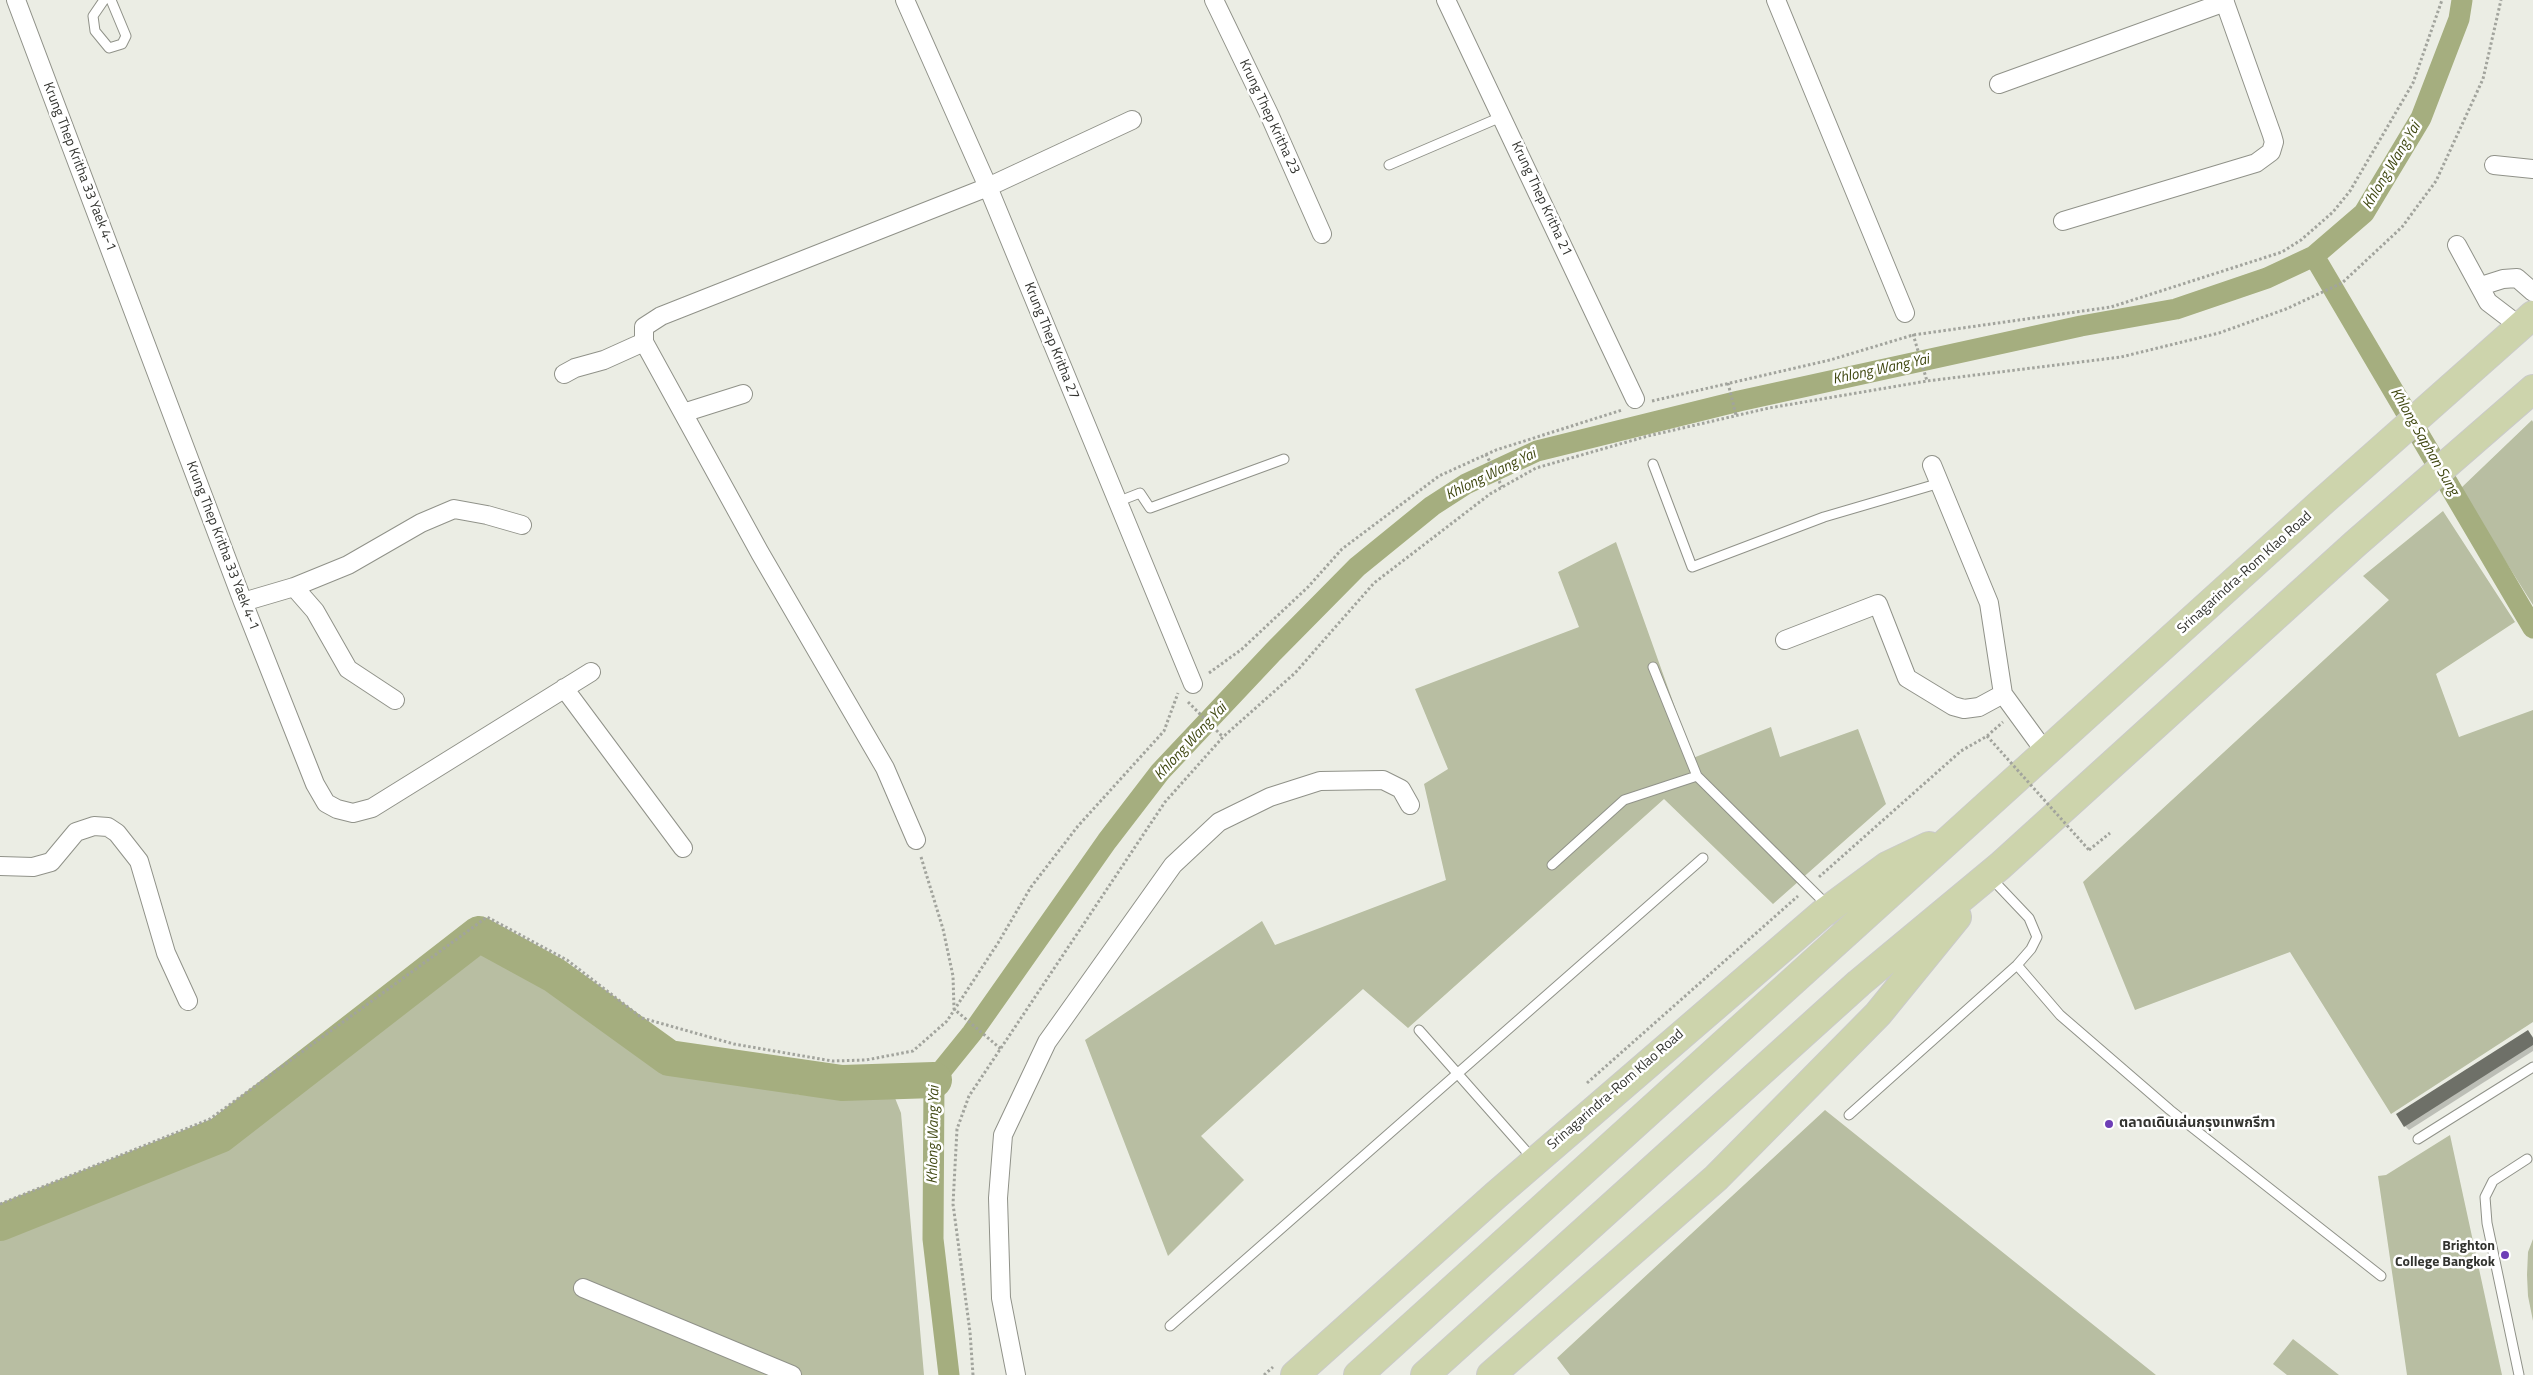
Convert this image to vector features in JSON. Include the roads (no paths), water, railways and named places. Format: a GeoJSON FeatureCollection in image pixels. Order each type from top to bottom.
{"type":"FeatureCollection","features":[{"type":"Feature","properties":{"kind":"main road","name":"Srinagarindra-Rom Klao Road"},"geometry":{"type":"LineString","coordinates":[[1358,1375],[2322,502],[2525,322]]}},
{"type":"Feature","properties":{"kind":"main road"},"geometry":{"type":"LineString","coordinates":[[1425,1375],[1859,983],[1995,872],[2355,544],[2533,389]]}},
{"type":"Feature","properties":{"kind":"main road","name":"Srinagarindra-Rom Klao Road"},"geometry":{"type":"LineString","coordinates":[[1294,1375],[1723,997],[1830,908],[1887,866],[1958,832]]}},
{"type":"Feature","properties":{"kind":"main road"},"geometry":{"type":"LineString","coordinates":[[1491,1375],[1716,1178],[1878,1014],[1995,872]]}},
{"type":"Feature","properties":{"kind":"street","name":"Krung Thep Kritha 33 Yaek 4-1"},"geometry":{"type":"LineString","coordinates":[[16,0],[243,602],[315,784],[326,803],[353,814],[372,808],[591,672]]}},
{"type":"Feature","properties":{"kind":"street","name":"Krung Thep Kritha 27"},"geometry":{"type":"LineString","coordinates":[[906,0],[988,187],[1118,502],[1186,688]]}},
{"type":"Feature","properties":{"kind":"street","name":"Krung Thep Kritha 23"},"geometry":{"type":"LineString","coordinates":[[1214,0],[1269,114],[1322,234]]}},
{"type":"Feature","properties":{"kind":"street","name":"Krung Thep Kritha 21"},"geometry":{"type":"LineString","coordinates":[[1446,0],[1638,403]]}},
{"type":"Feature","properties":{"kind":"street"},"geometry":{"type":"LineString","coordinates":[[1776,0],[1905,313]]}},
{"type":"Feature","properties":{"kind":"street"},"geometry":{"type":"LineString","coordinates":[[1999,84],[2225,1],[2272,135],[2274,142],[2271,152],[2256,163],[2063,222]]}},
{"type":"Feature","properties":{"kind":"street"},"geometry":{"type":"LineString","coordinates":[[916,840],[885,768],[760,553],[644,342],[644,327],[662,316],[988,187],[1132,120]]}},
{"type":"Feature","properties":{"kind":"street"},"geometry":{"type":"LineString","coordinates":[[2494,165],[2533,169]]}},
{"type":"Feature","properties":{"kind":"street"},"geometry":{"type":"LineString","coordinates":[[2457,245],[2488,302],[2509,318],[2525,322]]}},
{"type":"Feature","properties":{"kind":"street"},"geometry":{"type":"LineString","coordinates":[[2481,286],[2503,279],[2517,278],[2533,292]]}},
{"type":"Feature","properties":{"kind":"street"},"geometry":{"type":"LineString","coordinates":[[564,374],[575,368],[604,360],[644,342]]}},
{"type":"Feature","properties":{"kind":"street"},"geometry":{"type":"LineString","coordinates":[[683,412],[743,394]]}},
{"type":"Feature","properties":{"kind":"street"},"geometry":{"type":"LineString","coordinates":[[1932,465],[1989,603],[2003,694],[2046,753]]}},
{"type":"Feature","properties":{"kind":"street"},"geometry":{"type":"LineString","coordinates":[[243,602],[294,587],[348,565],[421,523],[454,509],[487,515],[522,525]]}},
{"type":"Feature","properties":{"kind":"street"},"geometry":{"type":"LineString","coordinates":[[294,587],[314,611],[348,669],[395,700]]}},
{"type":"Feature","properties":{"kind":"street"},"geometry":{"type":"LineString","coordinates":[[1784,640],[1878,604],[1907,678],[1953,706],[1964,709],[1979,707],[2003,694]]}},
{"type":"Feature","properties":{"kind":"street"},"geometry":{"type":"LineString","coordinates":[[564,688],[683,848]]}},
{"type":"Feature","properties":{"kind":"street"},"geometry":{"type":"LineString","coordinates":[[1016,1375],[1001,1298],[998,1198],[1004,1135],[1046,1042],[1173,865],[1219,822],[1270,796],[1320,781],[1383,780],[1401,789],[1410,805]]}},
{"type":"Feature","properties":{"kind":"street"},"geometry":{"type":"LineString","coordinates":[[0,866],[33,867],[51,862],[76,832],[94,826],[108,827],[117,833],[138,861],[166,953],[188,1001]]}},
{"type":"Feature","properties":{"kind":"street"},"geometry":{"type":"LineString","coordinates":[[0,851],[0,860]]}},
{"type":"Feature","properties":{"kind":"street"},"geometry":{"type":"LineString","coordinates":[[584,1288],[792,1375]]}},
{"type":"Feature","properties":{"kind":"lane"},"geometry":{"type":"LineString","coordinates":[[104,0],[93,16],[95,31],[109,48],[122,44],[126,36],[111,0]]}},
{"type":"Feature","properties":{"kind":"lane"},"geometry":{"type":"LineString","coordinates":[[1388,165],[1502,116]]}},
{"type":"Feature","properties":{"kind":"lane"},"geometry":{"type":"LineString","coordinates":[[1118,502],[1140,493],[1150,508],[1284,459]]}},
{"type":"Feature","properties":{"kind":"lane"},"geometry":{"type":"LineString","coordinates":[[1653,464],[1692,567],[1824,517],[1940,483]]}},
{"type":"Feature","properties":{"kind":"lane"},"geometry":{"type":"LineString","coordinates":[[1653,667],[1697,776],[1830,908]]}},
{"type":"Feature","properties":{"kind":"lane"},"geometry":{"type":"LineString","coordinates":[[1552,865],[1624,800],[1697,776]]}},
{"type":"Feature","properties":{"kind":"lane"},"geometry":{"type":"LineString","coordinates":[[1170,1326],[1703,858]]}},
{"type":"Feature","properties":{"kind":"lane"},"geometry":{"type":"LineString","coordinates":[[1849,1115],[2017,965],[2036,937],[2029,918],[1995,872]]}},
{"type":"Feature","properties":{"kind":"lane"},"geometry":{"type":"LineString","coordinates":[[2017,965],[2060,1015],[2152,1094],[2382,1276]]}},
{"type":"Feature","properties":{"kind":"lane"},"geometry":{"type":"LineString","coordinates":[[1418,1030],[1535,1162]]}},
{"type":"Feature","properties":{"kind":"lane"},"geometry":{"type":"LineString","coordinates":[[2418,1139],[2533,1067]]}},
{"type":"Feature","properties":{"kind":"lane"},"geometry":{"type":"LineString","coordinates":[[2519,1375],[2487,1223],[2485,1197],[2493,1181],[2527,1159]]}},
{"type":"Feature","properties":{"kind":"waterway","name":"Khlong Wang Yai"},"geometry":{"type":"LineString","coordinates":[[949,1375],[933,1239],[934,1080],[972,1033],[1107,841],[1160,772],[1273,652],[1357,567],[1432,506],[1466,484],[1537,451],[1739,401],[2081,326],[2176,309],[2267,278],[2314,256],[2364,213],[2421,118],[2459,19],[2462,0]]}},
{"type":"Feature","properties":{"kind":"waterway","name":"Khlong Saphan Sung"},"geometry":{"type":"LineString","coordinates":[[2314,256],[2533,628]]}},
{"type":"Feature","properties":{"kind":"waterway"},"geometry":{"type":"LineString","coordinates":[[0,1223],[220,1135],[479,934],[554,975],[669,1058],[842,1083],[934,1080]]}},
{"type":"Feature","properties":{"kind":"place","name":"ตลาดเดินเล่นกรุงเทพกรีฑา"},"geometry":{"type":"Point","coordinates":[2109,1124]}},
{"type":"Feature","properties":{"kind":"place","name":"Brighton College Bangkok"},"geometry":{"type":"Point","coordinates":[2505,1255]}}]}
